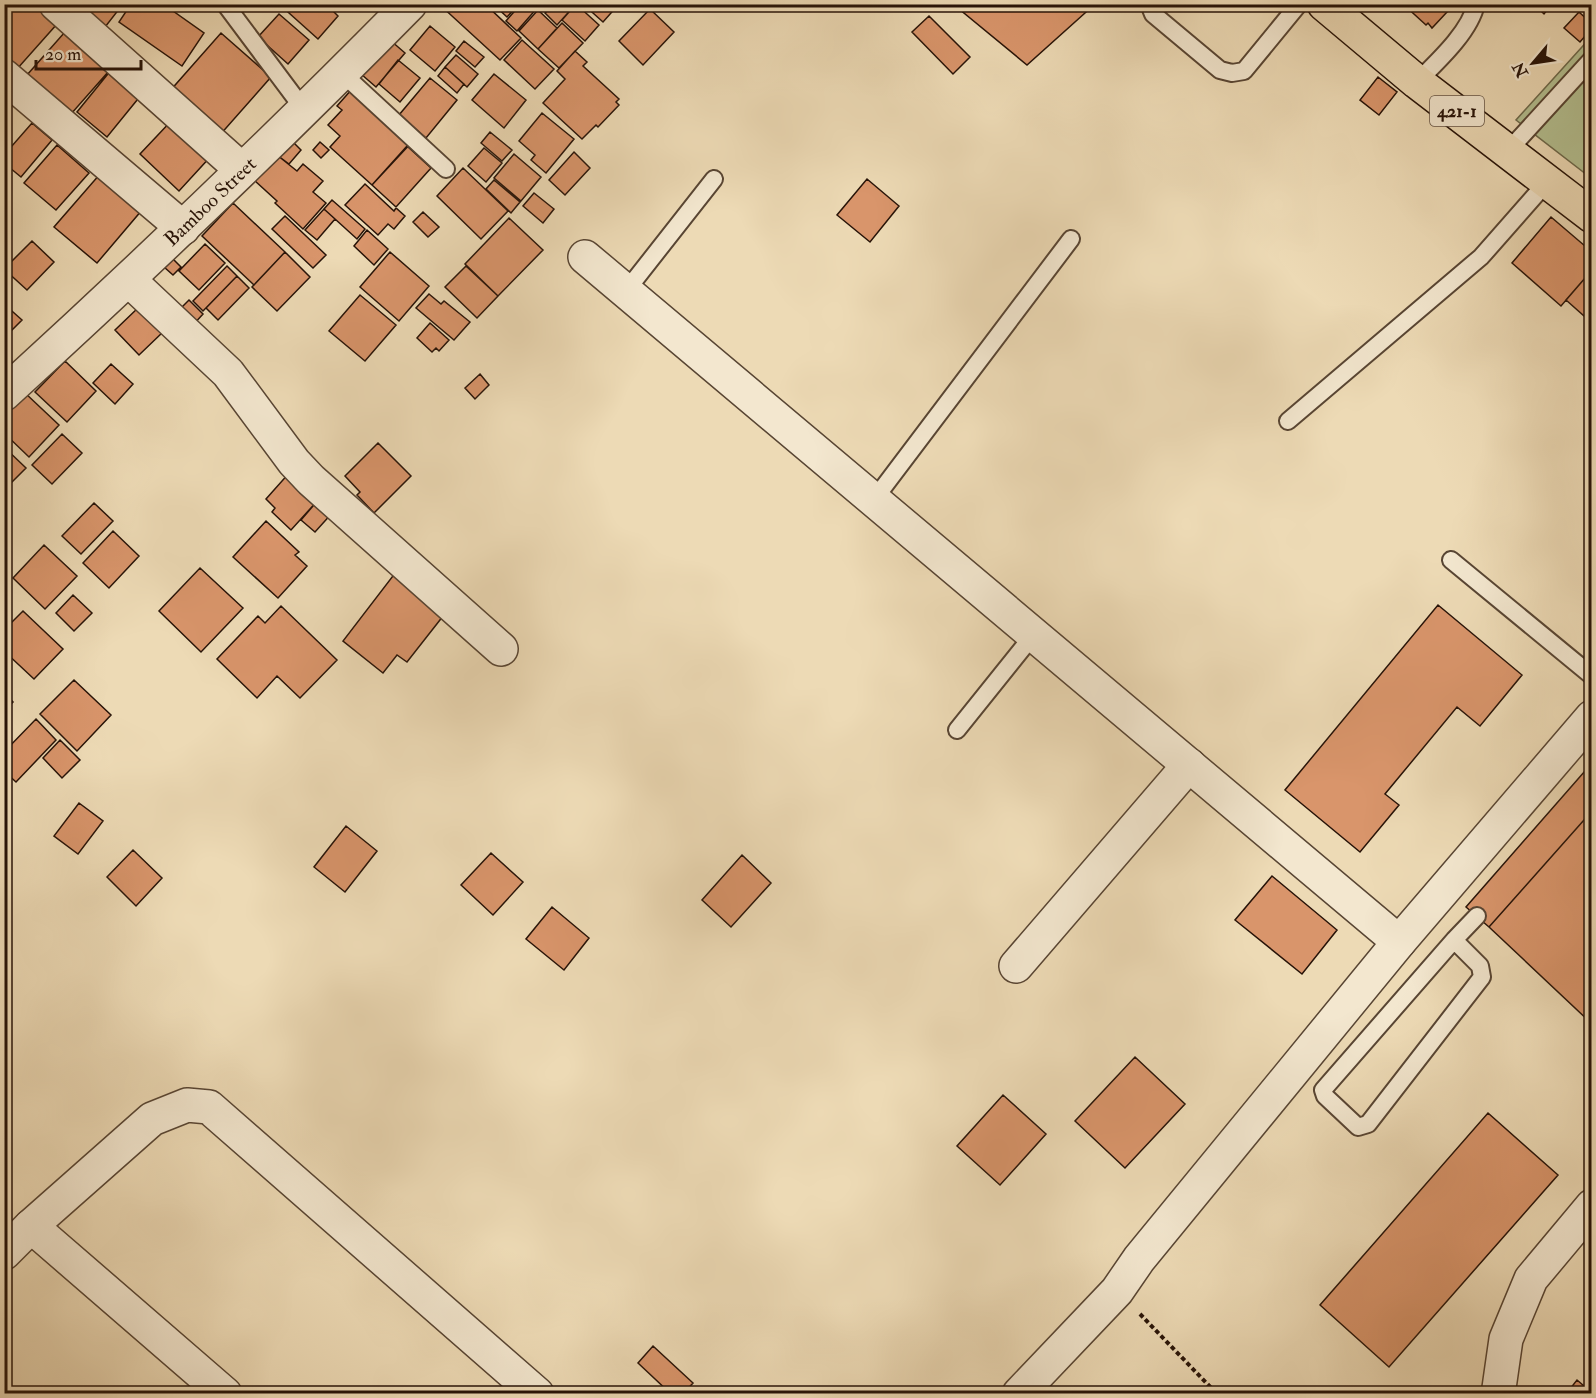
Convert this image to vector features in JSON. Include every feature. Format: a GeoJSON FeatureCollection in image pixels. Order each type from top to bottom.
{"type":"FeatureCollection","features":[{"type":"Feature","properties":{"kind":"main road","name":"421-1"},"geometry":{"type":"LineString","coordinates":[[1324,4],[1417,82],[1592,216]]}},
{"type":"Feature","properties":{"kind":"street"},"geometry":{"type":"LineString","coordinates":[[56,4],[242,170]]}},
{"type":"Feature","properties":{"kind":"street","name":"Bamboo Street"},"geometry":{"type":"LineString","coordinates":[[4,394],[129,280],[304,111],[410,4]]}},
{"type":"Feature","properties":{"kind":"street"},"geometry":{"type":"LineString","coordinates":[[4,76],[183,228]]}},
{"type":"Feature","properties":{"kind":"street"},"geometry":{"type":"LineString","coordinates":[[585,257],[1399,942]]}},
{"type":"Feature","properties":{"kind":"street"},"geometry":{"type":"LineString","coordinates":[[129,280],[228,373],[294,462],[311,480],[501,649]]}},
{"type":"Feature","properties":{"kind":"street"},"geometry":{"type":"LineString","coordinates":[[1019,1394],[1117,1291],[1146,1250],[1399,942],[1592,717]]}},
{"type":"Feature","properties":{"kind":"street"},"geometry":{"type":"LineString","coordinates":[[1016,966],[1189,765]]}},
{"type":"Feature","properties":{"kind":"street"},"geometry":{"type":"LineString","coordinates":[[4,1253],[152,1119],[186,1105],[209,1107],[537,1394]]}},
{"type":"Feature","properties":{"kind":"street"},"geometry":{"type":"LineString","coordinates":[[1501,1394],[1499,1388],[1506,1339],[1531,1279],[1588,1217]]}},
{"type":"Feature","properties":{"kind":"street"},"geometry":{"type":"LineString","coordinates":[[32,1226],[225,1394]]}},
{"type":"Feature","properties":{"kind":"lane"},"geometry":{"type":"LineString","coordinates":[[225,4],[304,111]]}},
{"type":"Feature","properties":{"kind":"lane"},"geometry":{"type":"LineString","coordinates":[[1149,4],[1154,14],[1220,70],[1232,74],[1244,71],[1299,4]]}},
{"type":"Feature","properties":{"kind":"lane"},"geometry":{"type":"LineString","coordinates":[[1417,82],[1464,30],[1476,4]]}},
{"type":"Feature","properties":{"kind":"lane"},"geometry":{"type":"LineString","coordinates":[[1508,152],[1592,59]]}},
{"type":"Feature","properties":{"kind":"lane"},"geometry":{"type":"LineString","coordinates":[[342,73],[446,169]]}},
{"type":"Feature","properties":{"kind":"lane"},"geometry":{"type":"LineString","coordinates":[[626,291],[714,179]]}},
{"type":"Feature","properties":{"kind":"lane"},"geometry":{"type":"LineString","coordinates":[[1288,421],[1481,257],[1547,182]]}},
{"type":"Feature","properties":{"kind":"lane"},"geometry":{"type":"LineString","coordinates":[[873,501],[1071,239]]}},
{"type":"Feature","properties":{"kind":"lane"},"geometry":{"type":"LineString","coordinates":[[1451,560],[1592,676]]}},
{"type":"Feature","properties":{"kind":"lane"},"geometry":{"type":"LineString","coordinates":[[957,730],[1034,634]]}},
{"type":"Feature","properties":{"kind":"lane"},"geometry":{"type":"LineString","coordinates":[[1454,940],[1480,966],[1482,977],[1368,1124],[1358,1127],[1325,1096],[1323,1090],[1454,940],[1477,916]]}},
{"type":"Feature","properties":{"kind":"path"},"geometry":{"type":"LineString","coordinates":[[1117,1291],[1217,1394]]}},
{"type":"Feature","properties":{"kind":"green space"},"geometry":{"type":"Polygon","coordinates":[[[1591,37],[1591,178],[1516,120],[1591,37]]]}},
{"type":"Feature","properties":{"kind":"building"},"geometry":{"type":"Polygon","coordinates":[[[4,4],[52,4],[65,15],[17,69],[4,58],[4,4]]]}},
{"type":"Feature","properties":{"kind":"building"},"geometry":{"type":"Polygon","coordinates":[[[89,4],[123,4],[102,31],[81,14],[89,4]]]}},
{"type":"Feature","properties":{"kind":"building"},"geometry":{"type":"Polygon","coordinates":[[[131,4],[163,4],[204,33],[182,66],[119,22],[131,4]]]}},
{"type":"Feature","properties":{"kind":"building"},"geometry":{"type":"Polygon","coordinates":[[[279,4],[326,4],[338,16],[318,39],[279,4]]]}},
{"type":"Feature","properties":{"kind":"building"},"geometry":{"type":"Polygon","coordinates":[[[485,4],[521,38],[500,60],[440,5],[485,4]]]}},
{"type":"Feature","properties":{"kind":"building"},"geometry":{"type":"Polygon","coordinates":[[[493,4],[519,4],[507,17],[493,4]]]}},
{"type":"Feature","properties":{"kind":"building"},"geometry":{"type":"Polygon","coordinates":[[[521,4],[535,4],[538,7],[517,31],[506,21],[521,4]]]}},
{"type":"Feature","properties":{"kind":"building"},"geometry":{"type":"Polygon","coordinates":[[[539,4],[553,4],[546,12],[539,4]]]}},
{"type":"Feature","properties":{"kind":"building"},"geometry":{"type":"Polygon","coordinates":[[[553,4],[576,4],[557,25],[545,13],[553,4]]]}},
{"type":"Feature","properties":{"kind":"building"},"geometry":{"type":"Polygon","coordinates":[[[576,4],[599,25],[585,41],[562,20],[576,4]]]}},
{"type":"Feature","properties":{"kind":"building"},"geometry":{"type":"Polygon","coordinates":[[[583,4],[619,4],[603,22],[583,4]]]}},
{"type":"Feature","properties":{"kind":"building"},"geometry":{"type":"Polygon","coordinates":[[[953,4],[1095,4],[1027,65],[953,4]]]}},
{"type":"Feature","properties":{"kind":"building"},"geometry":{"type":"Polygon","coordinates":[[[1403,4],[1445,4],[1442,7],[1447,12],[1432,28],[1403,4]]]}},
{"type":"Feature","properties":{"kind":"building"},"geometry":{"type":"Polygon","coordinates":[[[1534,4],[1552,4],[1544,14],[1534,4]]]}},
{"type":"Feature","properties":{"kind":"building"},"geometry":{"type":"Polygon","coordinates":[[[1579,4],[1592,4],[1592,16],[1579,4]]]}},
{"type":"Feature","properties":{"kind":"building"},"geometry":{"type":"Polygon","coordinates":[[[650,9],[674,32],[643,65],[619,41],[650,9]]]}},
{"type":"Feature","properties":{"kind":"building"},"geometry":{"type":"Polygon","coordinates":[[[538,10],[557,28],[538,49],[519,31],[538,10]]]}},
{"type":"Feature","properties":{"kind":"building"},"geometry":{"type":"Polygon","coordinates":[[[1579,12],[1592,24],[1592,28],[1580,42],[1564,28],[1579,12]]]}},
{"type":"Feature","properties":{"kind":"building"},"geometry":{"type":"Polygon","coordinates":[[[279,14],[309,40],[288,64],[258,37],[279,14]]]}},
{"type":"Feature","properties":{"kind":"building"},"geometry":{"type":"Polygon","coordinates":[[[929,16],[970,57],[953,74],[912,32],[929,16]]]}},
{"type":"Feature","properties":{"kind":"building"},"geometry":{"type":"Polygon","coordinates":[[[562,23],[583,43],[559,68],[538,49],[562,23]]]}},
{"type":"Feature","properties":{"kind":"building"},"geometry":{"type":"Polygon","coordinates":[[[72,24],[116,63],[71,114],[27,75],[72,24]]]}},
{"type":"Feature","properties":{"kind":"building"},"geometry":{"type":"Polygon","coordinates":[[[430,26],[455,47],[435,71],[410,50],[430,26]]]}},
{"type":"Feature","properties":{"kind":"building"},"geometry":{"type":"Polygon","coordinates":[[[221,33],[271,77],[219,136],[169,92],[221,33]]]}},
{"type":"Feature","properties":{"kind":"building"},"geometry":{"type":"Polygon","coordinates":[[[390,40],[405,53],[376,87],[361,74],[390,40]]]}},
{"type":"Feature","properties":{"kind":"building"},"geometry":{"type":"Polygon","coordinates":[[[522,40],[554,69],[535,89],[504,60],[522,40]]]}},
{"type":"Feature","properties":{"kind":"building"},"geometry":{"type":"Polygon","coordinates":[[[464,41],[484,57],[475,67],[456,51],[464,41]]]}},
{"type":"Feature","properties":{"kind":"building"},"geometry":{"type":"Polygon","coordinates":[[[575,51],[587,62],[583,66],[619,99],[616,102],[619,105],[598,127],[596,125],[582,139],[543,103],[565,79],[557,71],[575,51]]]}},
{"type":"Feature","properties":{"kind":"building"},"geometry":{"type":"Polygon","coordinates":[[[456,55],[478,74],[467,87],[445,67],[456,55]]]}},
{"type":"Feature","properties":{"kind":"building"},"geometry":{"type":"Polygon","coordinates":[[[398,60],[420,78],[400,102],[379,84],[398,60]]]}},
{"type":"Feature","properties":{"kind":"building"},"geometry":{"type":"Polygon","coordinates":[[[116,64],[146,89],[107,137],[77,112],[116,64]]]}},
{"type":"Feature","properties":{"kind":"building"},"geometry":{"type":"Polygon","coordinates":[[[445,67],[464,84],[457,93],[438,76],[445,67]]]}},
{"type":"Feature","properties":{"kind":"building"},"geometry":{"type":"Polygon","coordinates":[[[494,74],[526,100],[504,128],[472,100],[494,74]]]}},
{"type":"Feature","properties":{"kind":"building"},"geometry":{"type":"Polygon","coordinates":[[[1378,77],[1397,92],[1379,115],[1360,100],[1378,77]]]}},
{"type":"Feature","properties":{"kind":"building"},"geometry":{"type":"Polygon","coordinates":[[[430,78],[457,100],[426,138],[399,115],[430,78]]]}},
{"type":"Feature","properties":{"kind":"building"},"geometry":{"type":"Polygon","coordinates":[[[352,89],[411,143],[372,185],[330,147],[340,136],[328,125],[342,110],[337,106],[352,89]]]}},
{"type":"Feature","properties":{"kind":"building"},"geometry":{"type":"Polygon","coordinates":[[[542,113],[574,139],[546,173],[531,160],[535,155],[519,141],[542,113]]]}},
{"type":"Feature","properties":{"kind":"building"},"geometry":{"type":"Polygon","coordinates":[[[173,119],[212,155],[179,191],[140,154],[173,119]]]}},
{"type":"Feature","properties":{"kind":"building"},"geometry":{"type":"Polygon","coordinates":[[[32,123],[52,140],[21,177],[4,163],[4,155],[32,123]]]}},
{"type":"Feature","properties":{"kind":"building"},"geometry":{"type":"Polygon","coordinates":[[[490,132],[512,150],[502,161],[481,143],[490,132]]]}},
{"type":"Feature","properties":{"kind":"building"},"geometry":{"type":"Polygon","coordinates":[[[291,140],[301,150],[289,164],[277,155],[291,140]]]}},
{"type":"Feature","properties":{"kind":"building"},"geometry":{"type":"Polygon","coordinates":[[[320,142],[329,150],[321,158],[313,150],[320,142]]]}},
{"type":"Feature","properties":{"kind":"building"},"geometry":{"type":"Polygon","coordinates":[[[57,145],[89,173],[56,210],[24,183],[57,145]]]}},
{"type":"Feature","properties":{"kind":"building"},"geometry":{"type":"Polygon","coordinates":[[[407,146],[431,168],[396,207],[372,185],[407,146]]]}},
{"type":"Feature","properties":{"kind":"building"},"geometry":{"type":"Polygon","coordinates":[[[484,148],[502,163],[486,182],[468,166],[484,148]]]}},
{"type":"Feature","properties":{"kind":"building"},"geometry":{"type":"Polygon","coordinates":[[[574,152],[590,168],[565,195],[549,180],[574,152]]]}},
{"type":"Feature","properties":{"kind":"building"},"geometry":{"type":"Polygon","coordinates":[[[514,154],[541,177],[521,201],[494,178],[514,154]]]}},
{"type":"Feature","properties":{"kind":"building"},"geometry":{"type":"Polygon","coordinates":[[[277,155],[297,171],[303,164],[323,181],[313,192],[326,203],[303,229],[254,180],[277,155]]]}},
{"type":"Feature","properties":{"kind":"building"},"geometry":{"type":"Polygon","coordinates":[[[463,168],[508,211],[481,239],[437,196],[463,168]]]}},
{"type":"Feature","properties":{"kind":"building"},"geometry":{"type":"Polygon","coordinates":[[[100,174],[142,210],[97,263],[54,227],[100,174]]]}},
{"type":"Feature","properties":{"kind":"building"},"geometry":{"type":"Polygon","coordinates":[[[867,179],[899,206],[870,242],[837,215],[867,179]]]}},
{"type":"Feature","properties":{"kind":"building"},"geometry":{"type":"Polygon","coordinates":[[[494,180],[520,202],[511,213],[486,189],[494,180]]]}},
{"type":"Feature","properties":{"kind":"building"},"geometry":{"type":"Polygon","coordinates":[[[365,184],[394,211],[396,208],[405,216],[394,229],[388,224],[378,235],[345,205],[365,184]]]}},
{"type":"Feature","properties":{"kind":"building"},"geometry":{"type":"Polygon","coordinates":[[[534,193],[554,209],[543,223],[523,206],[534,193]]]}},
{"type":"Feature","properties":{"kind":"building"},"geometry":{"type":"Polygon","coordinates":[[[332,200],[365,229],[357,239],[324,209],[332,200]]]}},
{"type":"Feature","properties":{"kind":"building"},"geometry":{"type":"Polygon","coordinates":[[[233,203],[285,252],[254,285],[202,236],[233,203]]]}},
{"type":"Feature","properties":{"kind":"building"},"geometry":{"type":"Polygon","coordinates":[[[324,209],[335,219],[317,240],[305,230],[324,209]]]}},
{"type":"Feature","properties":{"kind":"building"},"geometry":{"type":"Polygon","coordinates":[[[423,212],[439,227],[428,237],[413,222],[423,212]]]}},
{"type":"Feature","properties":{"kind":"building"},"geometry":{"type":"Polygon","coordinates":[[[285,216],[326,255],[313,268],[272,229],[285,216]]]}},
{"type":"Feature","properties":{"kind":"building"},"geometry":{"type":"Polygon","coordinates":[[[1551,217],[1592,252],[1592,270],[1561,306],[1512,263],[1551,217]]]}},
{"type":"Feature","properties":{"kind":"building"},"geometry":{"type":"Polygon","coordinates":[[[509,218],[543,250],[498,296],[465,264],[509,218]]]}},
{"type":"Feature","properties":{"kind":"building"},"geometry":{"type":"Polygon","coordinates":[[[367,230],[388,249],[374,265],[354,246],[367,230]]]}},
{"type":"Feature","properties":{"kind":"building"},"geometry":{"type":"Polygon","coordinates":[[[32,241],[54,262],[27,290],[4,269],[32,241]]]}},
{"type":"Feature","properties":{"kind":"building"},"geometry":{"type":"Polygon","coordinates":[[[205,244],[225,263],[199,290],[179,271],[205,244]]]}},
{"type":"Feature","properties":{"kind":"building"},"geometry":{"type":"Polygon","coordinates":[[[285,252],[310,277],[277,311],[252,287],[285,252]]]}},
{"type":"Feature","properties":{"kind":"building"},"geometry":{"type":"Polygon","coordinates":[[[390,252],[429,286],[399,321],[360,287],[390,252]]]}},
{"type":"Feature","properties":{"kind":"building"},"geometry":{"type":"Polygon","coordinates":[[[172,258],[181,267],[173,275],[164,267],[172,258]]]}},
{"type":"Feature","properties":{"kind":"building"},"geometry":{"type":"Polygon","coordinates":[[[227,266],[237,276],[203,311],[193,301],[227,266]]]}},
{"type":"Feature","properties":{"kind":"building"},"geometry":{"type":"Polygon","coordinates":[[[466,266],[498,296],[477,318],[445,287],[466,266]]]}},
{"type":"Feature","properties":{"kind":"building"},"geometry":{"type":"Polygon","coordinates":[[[1592,270],[1592,323],[1566,300],[1592,270]]]}},
{"type":"Feature","properties":{"kind":"building"},"geometry":{"type":"Polygon","coordinates":[[[237,276],[249,288],[218,320],[206,308],[237,276]]]}},
{"type":"Feature","properties":{"kind":"building"},"geometry":{"type":"Polygon","coordinates":[[[429,294],[441,304],[444,301],[470,322],[454,340],[416,308],[429,294]]]}},
{"type":"Feature","properties":{"kind":"building"},"geometry":{"type":"Polygon","coordinates":[[[360,295],[396,325],[365,361],[329,331],[360,295]]]}},
{"type":"Feature","properties":{"kind":"building"},"geometry":{"type":"Polygon","coordinates":[[[189,300],[203,314],[193,325],[179,310],[189,300]]]}},
{"type":"Feature","properties":{"kind":"building"},"geometry":{"type":"Polygon","coordinates":[[[4,304],[22,320],[4,338],[4,304]]]}},
{"type":"Feature","properties":{"kind":"building"},"geometry":{"type":"Polygon","coordinates":[[[140,306],[164,331],[139,355],[115,330],[140,306]]]}},
{"type":"Feature","properties":{"kind":"building"},"geometry":{"type":"Polygon","coordinates":[[[430,323],[449,340],[439,351],[436,348],[432,352],[417,338],[430,323]]]}},
{"type":"Feature","properties":{"kind":"building"},"geometry":{"type":"Polygon","coordinates":[[[65,361],[96,391],[67,422],[35,392],[65,361]]]}},
{"type":"Feature","properties":{"kind":"building"},"geometry":{"type":"Polygon","coordinates":[[[111,364],[133,384],[115,404],[93,383],[111,364]]]}},
{"type":"Feature","properties":{"kind":"building"},"geometry":{"type":"Polygon","coordinates":[[[480,374],[489,385],[475,399],[465,388],[480,374]]]}},
{"type":"Feature","properties":{"kind":"building"},"geometry":{"type":"Polygon","coordinates":[[[24,392],[59,425],[29,457],[4,433],[4,412],[24,392]]]}},
{"type":"Feature","properties":{"kind":"building"},"geometry":{"type":"Polygon","coordinates":[[[62,434],[82,453],[52,484],[32,465],[62,434]]]}},
{"type":"Feature","properties":{"kind":"building"},"geometry":{"type":"Polygon","coordinates":[[[378,443],[411,476],[374,513],[357,495],[360,492],[345,476],[378,443]]]}},
{"type":"Feature","properties":{"kind":"building"},"geometry":{"type":"Polygon","coordinates":[[[4,447],[26,468],[4,490],[4,447]]]}},
{"type":"Feature","properties":{"kind":"building"},"geometry":{"type":"Polygon","coordinates":[[[290,472],[319,499],[291,530],[272,512],[275,508],[266,499],[290,472]]]}},
{"type":"Feature","properties":{"kind":"building"},"geometry":{"type":"Polygon","coordinates":[[[319,499],[333,512],[315,532],[301,520],[319,499]]]}},
{"type":"Feature","properties":{"kind":"building"},"geometry":{"type":"Polygon","coordinates":[[[94,503],[113,521],[81,554],[62,536],[94,503]]]}},
{"type":"Feature","properties":{"kind":"building"},"geometry":{"type":"Polygon","coordinates":[[[4,509],[10,515],[4,521],[4,509]]]}},
{"type":"Feature","properties":{"kind":"building"},"geometry":{"type":"Polygon","coordinates":[[[266,521],[299,552],[295,555],[307,566],[278,598],[233,557],[266,521]]]}},
{"type":"Feature","properties":{"kind":"building"},"geometry":{"type":"Polygon","coordinates":[[[113,531],[139,556],[109,588],[83,563],[113,531]]]}},
{"type":"Feature","properties":{"kind":"building"},"geometry":{"type":"Polygon","coordinates":[[[44,545],[77,576],[45,609],[13,578],[44,545]]]}},
{"type":"Feature","properties":{"kind":"building"},"geometry":{"type":"Polygon","coordinates":[[[200,568],[243,608],[201,652],[159,611],[200,568]]]}},
{"type":"Feature","properties":{"kind":"building"},"geometry":{"type":"Polygon","coordinates":[[[399,568],[447,611],[407,662],[397,655],[383,673],[343,641],[399,568]]]}},
{"type":"Feature","properties":{"kind":"building"},"geometry":{"type":"Polygon","coordinates":[[[73,595],[92,613],[74,631],[56,613],[73,595]]]}},
{"type":"Feature","properties":{"kind":"building"},"geometry":{"type":"Polygon","coordinates":[[[1438,605],[1522,675],[1480,726],[1457,707],[1385,794],[1399,805],[1360,852],[1285,790],[1438,605]]]}},
{"type":"Feature","properties":{"kind":"building"},"geometry":{"type":"Polygon","coordinates":[[[281,606],[337,660],[300,698],[277,676],[257,698],[217,659],[258,616],[265,623],[281,606]]]}},
{"type":"Feature","properties":{"kind":"building"},"geometry":{"type":"Polygon","coordinates":[[[23,611],[63,649],[34,679],[4,651],[4,630],[23,611]]]}},
{"type":"Feature","properties":{"kind":"building"},"geometry":{"type":"Polygon","coordinates":[[[74,680],[111,715],[77,751],[40,714],[74,680]]]}},
{"type":"Feature","properties":{"kind":"building"},"geometry":{"type":"Polygon","coordinates":[[[4,693],[13,702],[4,711],[4,693]]]}},
{"type":"Feature","properties":{"kind":"building"},"geometry":{"type":"Polygon","coordinates":[[[36,719],[56,740],[16,782],[4,771],[4,752],[36,719]]]}},
{"type":"Feature","properties":{"kind":"building"},"geometry":{"type":"Polygon","coordinates":[[[60,740],[80,760],[62,778],[43,758],[60,740]]]}},
{"type":"Feature","properties":{"kind":"building"},"geometry":{"type":"Polygon","coordinates":[[[1592,763],[1592,811],[1489,927],[1466,907],[1592,763]]]}},
{"type":"Feature","properties":{"kind":"building"},"geometry":{"type":"Polygon","coordinates":[[[79,803],[103,821],[78,854],[54,836],[79,803]]]}},
{"type":"Feature","properties":{"kind":"building"},"geometry":{"type":"Polygon","coordinates":[[[1592,811],[1592,1024],[1489,927],[1592,811]]]}},
{"type":"Feature","properties":{"kind":"building"},"geometry":{"type":"Polygon","coordinates":[[[346,826],[377,851],[345,892],[314,867],[346,826]]]}},
{"type":"Feature","properties":{"kind":"building"},"geometry":{"type":"Polygon","coordinates":[[[133,850],[162,878],[136,906],[107,877],[133,850]]]}},
{"type":"Feature","properties":{"kind":"building"},"geometry":{"type":"Polygon","coordinates":[[[491,853],[523,882],[493,915],[461,885],[491,853]]]}},
{"type":"Feature","properties":{"kind":"building"},"geometry":{"type":"Polygon","coordinates":[[[742,855],[771,883],[731,927],[702,900],[742,855]]]}},
{"type":"Feature","properties":{"kind":"building"},"geometry":{"type":"Polygon","coordinates":[[[1272,876],[1337,930],[1302,974],[1235,920],[1272,876]]]}},
{"type":"Feature","properties":{"kind":"building"},"geometry":{"type":"Polygon","coordinates":[[[552,907],[589,938],[564,970],[526,939],[552,907]]]}},
{"type":"Feature","properties":{"kind":"building"},"geometry":{"type":"Polygon","coordinates":[[[1135,1057],[1185,1104],[1125,1168],[1075,1121],[1135,1057]]]}},
{"type":"Feature","properties":{"kind":"building"},"geometry":{"type":"Polygon","coordinates":[[[1003,1095],[1046,1134],[1000,1185],[957,1146],[1003,1095]]]}},
{"type":"Feature","properties":{"kind":"building"},"geometry":{"type":"Polygon","coordinates":[[[1488,1113],[1558,1175],[1389,1367],[1320,1305],[1488,1113]]]}},
{"type":"Feature","properties":{"kind":"building"},"geometry":{"type":"Polygon","coordinates":[[[653,1346],[693,1383],[683,1394],[671,1394],[638,1363],[653,1346]]]}},
{"type":"Feature","properties":{"kind":"building"},"geometry":{"type":"Polygon","coordinates":[[[1577,1380],[1590,1391],[1592,1389],[1592,1394],[1566,1394],[1577,1380]]]}}]}
